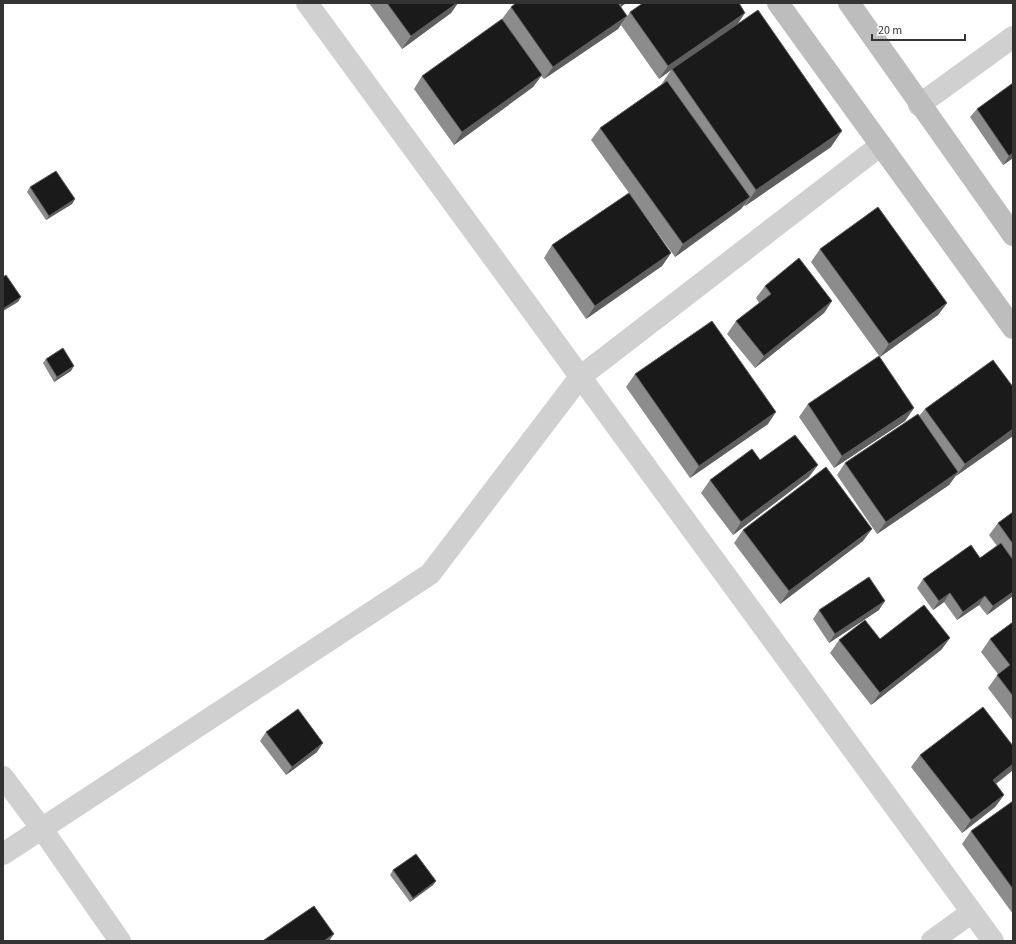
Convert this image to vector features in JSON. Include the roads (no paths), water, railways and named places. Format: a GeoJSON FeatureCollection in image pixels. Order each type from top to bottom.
{"type":"FeatureCollection","features":[{"type":"Feature","properties":{"kind":"street"},"geometry":{"type":"LineString","coordinates":[[307,3],[993,941]]}},
{"type":"Feature","properties":{"kind":"street"},"geometry":{"type":"LineString","coordinates":[[778,3],[1013,328]]}},
{"type":"Feature","properties":{"kind":"street"},"geometry":{"type":"LineString","coordinates":[[848,3],[919,105],[1013,235]]}},
{"type":"Feature","properties":{"kind":"street"},"geometry":{"type":"LineString","coordinates":[[919,105],[1013,37]]}},
{"type":"Feature","properties":{"kind":"street"},"geometry":{"type":"LineString","coordinates":[[3,854],[430,574],[580,377],[881,145]]}},
{"type":"Feature","properties":{"kind":"street"},"geometry":{"type":"LineString","coordinates":[[3,776],[120,941]]}},
{"type":"Feature","properties":{"kind":"street"},"geometry":{"type":"LineString","coordinates":[[932,941],[972,912]]}}]}
